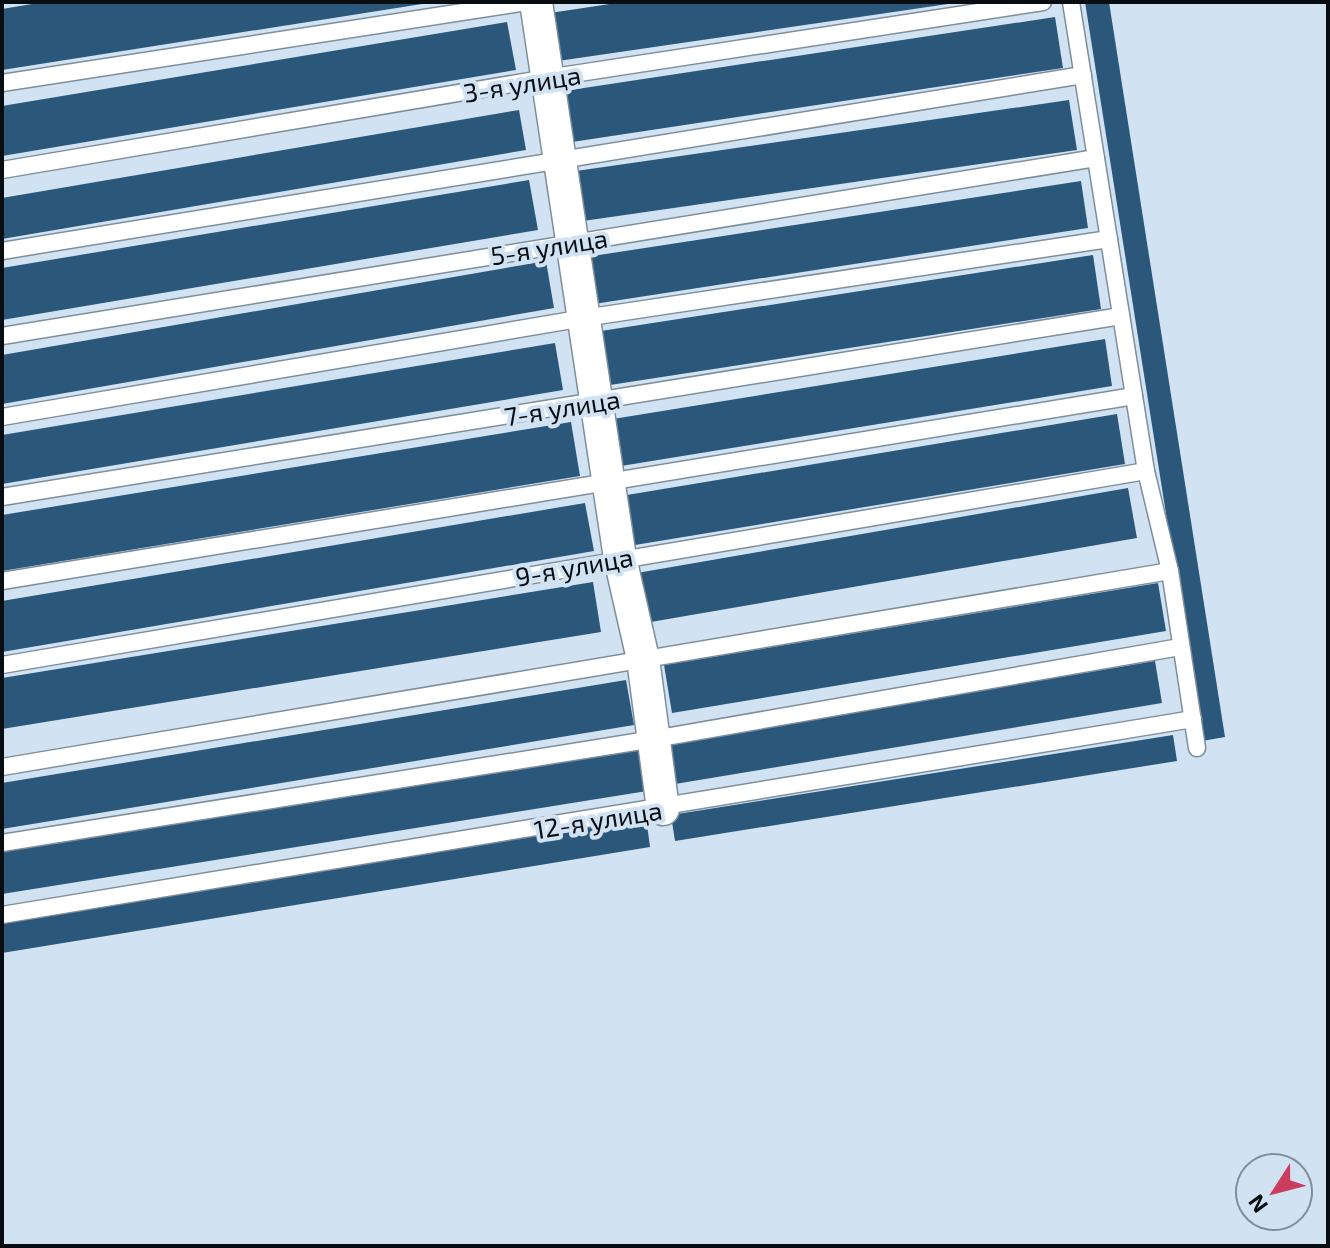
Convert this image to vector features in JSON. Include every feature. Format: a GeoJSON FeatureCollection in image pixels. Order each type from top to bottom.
{"type":"FeatureCollection","features":[{"type":"Feature","properties":{"kind":"street"},"geometry":{"type":"LineString","coordinates":[[536,2],[620,558],[643,659],[663,809]]}},
{"type":"Feature","properties":{"kind":"lane"},"geometry":{"type":"LineString","coordinates":[[2,83],[527,2]]}},
{"type":"Feature","properties":{"kind":"lane","name":"3-я улица"},"geometry":{"type":"LineString","coordinates":[[2,170],[547,78],[1043,2]]}},
{"type":"Feature","properties":{"kind":"lane"},"geometry":{"type":"LineString","coordinates":[[1071,2],[1146,471],[1170,571],[1197,748]]}},
{"type":"Feature","properties":{"kind":"lane"},"geometry":{"type":"LineString","coordinates":[[2,251],[1083,75]]}},
{"type":"Feature","properties":{"kind":"lane","name":"5-я улица"},"geometry":{"type":"LineString","coordinates":[[2,336],[1096,158]]}},
{"type":"Feature","properties":{"kind":"lane"},"geometry":{"type":"LineString","coordinates":[[2,417],[584,318],[1109,239]]}},
{"type":"Feature","properties":{"kind":"lane","name":"7-я улица"},"geometry":{"type":"LineString","coordinates":[[2,497],[1121,316]]}},
{"type":"Feature","properties":{"kind":"lane"},"geometry":{"type":"LineString","coordinates":[[2,581],[1134,396]]}},
{"type":"Feature","properties":{"kind":"lane","name":"9-я улица"},"geometry":{"type":"LineString","coordinates":[[2,665],[1146,471]]}},
{"type":"Feature","properties":{"kind":"lane"},"geometry":{"type":"LineString","coordinates":[[2,767],[1170,571]]}},
{"type":"Feature","properties":{"kind":"lane"},"geometry":{"type":"LineString","coordinates":[[2,843],[654,739],[1180,647]]}},
{"type":"Feature","properties":{"kind":"lane","name":"12-я улица"},"geometry":{"type":"LineString","coordinates":[[2,915],[663,809],[1193,719]]}},
{"type":"Feature","properties":{"kind":"building"},"geometry":{"type":"Polygon","coordinates":[[[44,2],[422,4],[2,70],[2,9],[44,2]]]}},
{"type":"Feature","properties":{"kind":"building"},"geometry":{"type":"Polygon","coordinates":[[[623,2],[948,4],[558,61],[550,13],[623,2]]]}},
{"type":"Feature","properties":{"kind":"building"},"geometry":{"type":"Polygon","coordinates":[[[1085,2],[1109,2],[1225,737],[1202,741],[1085,2]]]}},
{"type":"Feature","properties":{"kind":"building"},"geometry":{"type":"Polygon","coordinates":[[[1055,17],[1063,68],[572,142],[564,91],[1055,17]]]}},
{"type":"Feature","properties":{"kind":"building"},"geometry":{"type":"Polygon","coordinates":[[[507,22],[516,70],[2,156],[2,106],[507,22]]]}},
{"type":"Feature","properties":{"kind":"building"},"geometry":{"type":"Polygon","coordinates":[[[1069,100],[1077,150],[583,221],[576,171],[1069,100]]]}},
{"type":"Feature","properties":{"kind":"building"},"geometry":{"type":"Polygon","coordinates":[[[519,110],[526,150],[2,239],[2,198],[519,110]]]}},
{"type":"Feature","properties":{"kind":"building"},"geometry":{"type":"Polygon","coordinates":[[[529,180],[538,230],[2,320],[2,268],[529,180]]]}},
{"type":"Feature","properties":{"kind":"building"},"geometry":{"type":"Polygon","coordinates":[[[1081,181],[1088,228],[594,304],[586,257],[1081,181]]]}},
{"type":"Feature","properties":{"kind":"building"},"geometry":{"type":"Polygon","coordinates":[[[1093,255],[1101,309],[610,385],[601,331],[1093,255]]]}},
{"type":"Feature","properties":{"kind":"building"},"geometry":{"type":"Polygon","coordinates":[[[546,261],[554,308],[2,404],[2,355],[546,261]]]}},
{"type":"Feature","properties":{"kind":"building"},"geometry":{"type":"Polygon","coordinates":[[[1105,339],[1112,386],[621,466],[613,419],[1105,339]]]}},
{"type":"Feature","properties":{"kind":"building"},"geometry":{"type":"Polygon","coordinates":[[[555,343],[563,390],[2,484],[2,435],[555,343]]]}},
{"type":"Feature","properties":{"kind":"building"},"geometry":{"type":"Polygon","coordinates":[[[1117,414],[1125,464],[635,545],[627,495],[1117,414]]]}},
{"type":"Feature","properties":{"kind":"building"},"geometry":{"type":"Polygon","coordinates":[[[571,422],[580,476],[2,571],[2,515],[571,422]]]}},
{"type":"Feature","properties":{"kind":"building"},"geometry":{"type":"Polygon","coordinates":[[[1128,488],[1137,538],[645,623],[637,573],[1128,488]]]}},
{"type":"Feature","properties":{"kind":"building"},"geometry":{"type":"Polygon","coordinates":[[[585,503],[594,551],[2,652],[2,601],[585,503]]]}},
{"type":"Feature","properties":{"kind":"building"},"geometry":{"type":"Polygon","coordinates":[[[593,582],[601,632],[2,729],[2,678],[593,582]]]}},
{"type":"Feature","properties":{"kind":"building"},"geometry":{"type":"Polygon","coordinates":[[[1158,583],[1166,631],[672,713],[664,665],[1158,583]]]}},
{"type":"Feature","properties":{"kind":"building"},"geometry":{"type":"Polygon","coordinates":[[[1155,661],[1162,703],[669,785],[663,744],[1155,661]]]}},
{"type":"Feature","properties":{"kind":"building"},"geometry":{"type":"Polygon","coordinates":[[[626,680],[634,725],[2,829],[2,783],[626,680]]]}},
{"type":"Feature","properties":{"kind":"building"},"geometry":{"type":"Polygon","coordinates":[[[1173,735],[1177,761],[675,841],[671,815],[1173,735]]]}},
{"type":"Feature","properties":{"kind":"building"},"geometry":{"type":"Polygon","coordinates":[[[641,748],[647,791],[2,894],[2,850],[641,748]]]}},
{"type":"Feature","properties":{"kind":"building"},"geometry":{"type":"Polygon","coordinates":[[[646,817],[650,847],[2,953],[2,923],[646,817]]]}}]}
